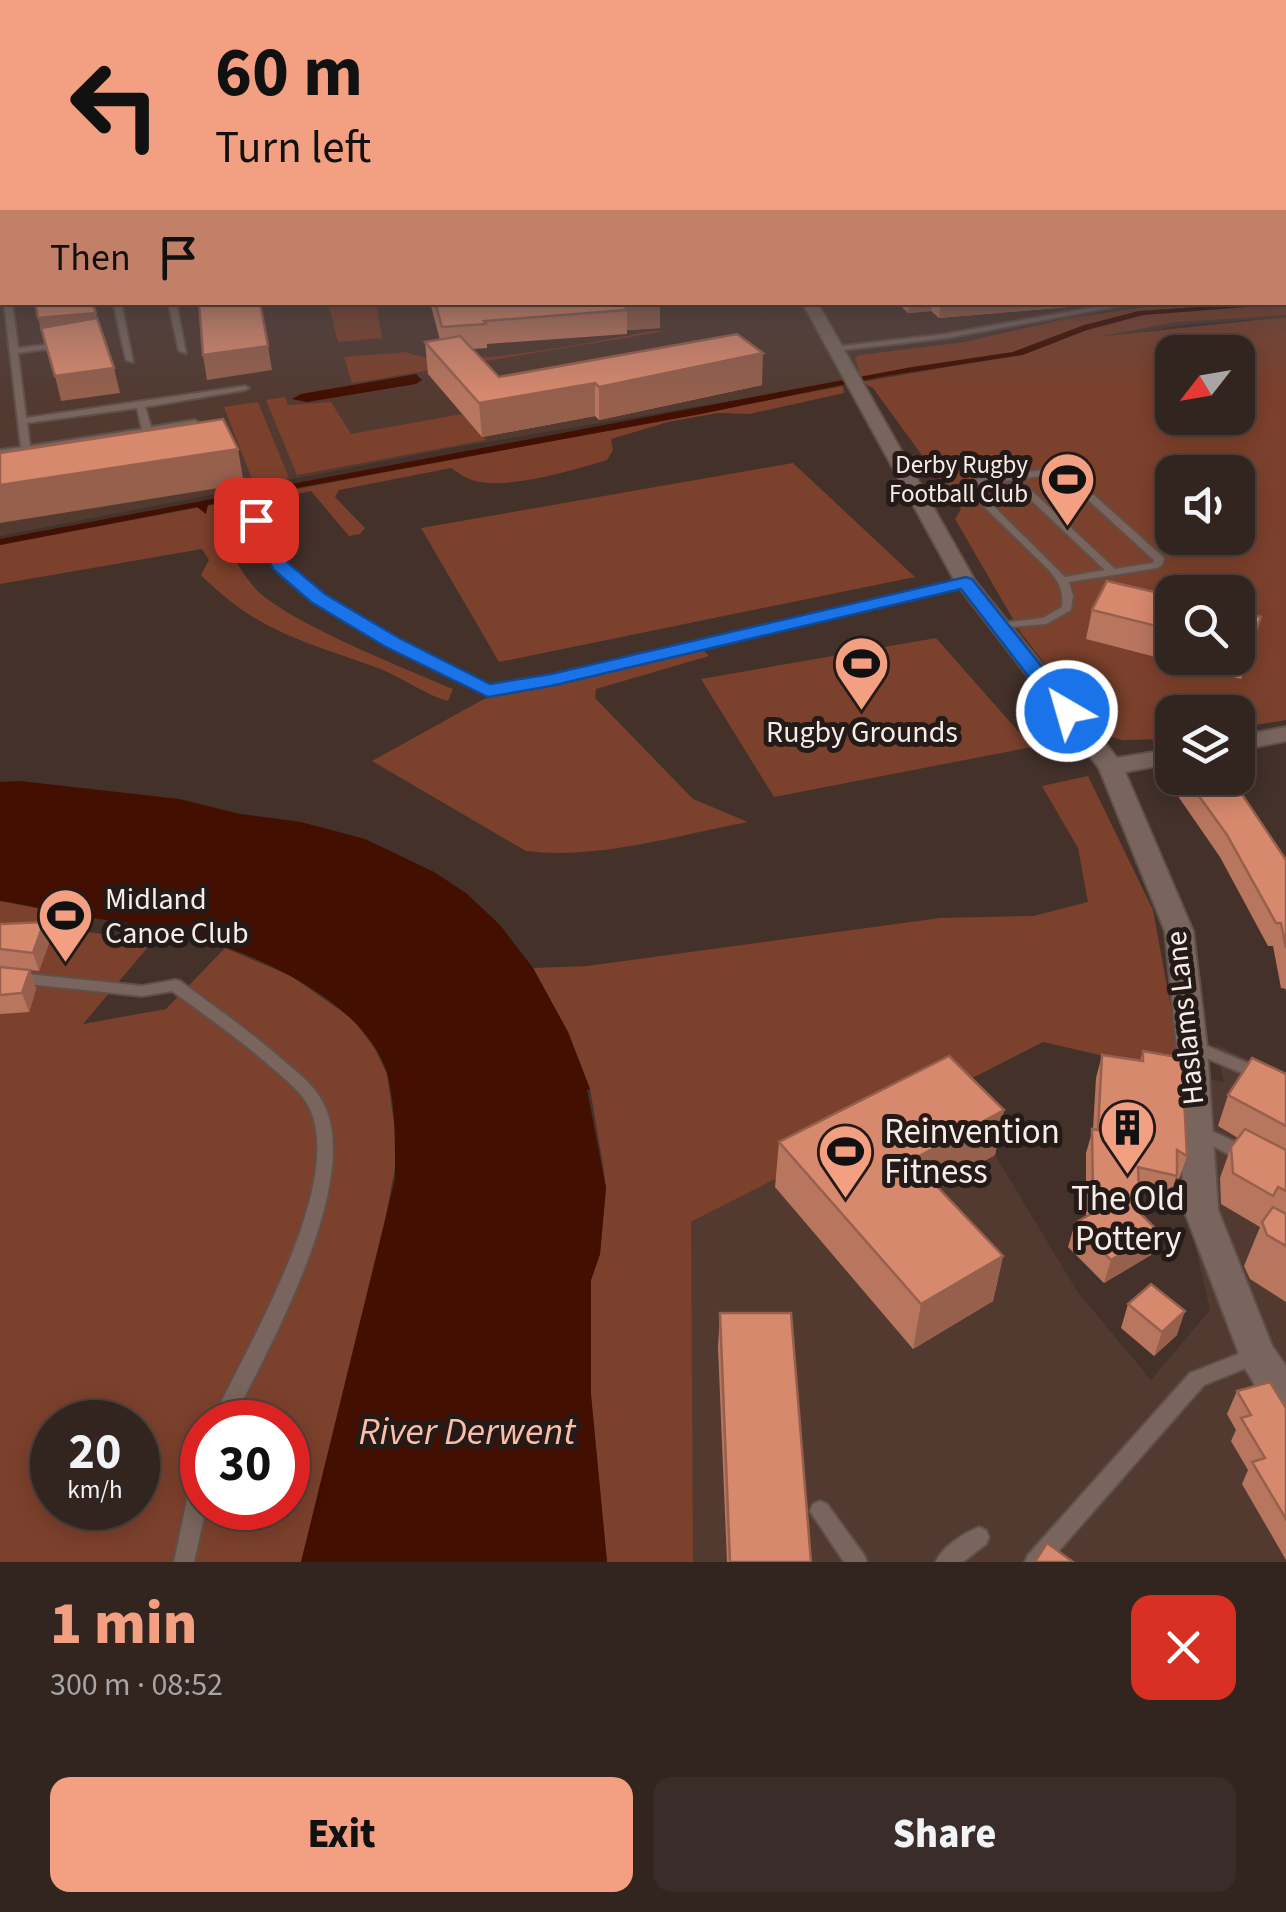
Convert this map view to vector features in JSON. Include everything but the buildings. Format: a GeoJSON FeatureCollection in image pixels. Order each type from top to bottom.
{"type":"FeatureCollection","features":[{"type":"Feature","properties":{"kind":"street","name":"Haslams Lane"},"geometry":{"type":"LineString","coordinates":[[811,305],[866,400],[915,498],[966,583],[1111,767],[1179,931],[1192,1046],[1201,1210],[1276,1377]]}},
{"type":"Feature","properties":{"kind":"street"},"geometry":{"type":"LineString","coordinates":[[1255,740],[1286,734]]}},
{"type":"Feature","properties":{"kind":"street"},"geometry":{"type":"LineString","coordinates":[[1111,767],[1155,759]]}},
{"type":"Feature","properties":{"kind":"lane"},"geometry":{"type":"LineString","coordinates":[[8,305],[26,448]]}},
{"type":"Feature","properties":{"kind":"lane"},"geometry":{"type":"LineString","coordinates":[[117,305],[130,360]]}},
{"type":"Feature","properties":{"kind":"lane"},"geometry":{"type":"LineString","coordinates":[[173,305],[183,351]]}},
{"type":"Feature","properties":{"kind":"lane"},"geometry":{"type":"LineString","coordinates":[[834,349],[946,336],[1121,305]]}},
{"type":"Feature","properties":{"kind":"lane"},"geometry":{"type":"LineString","coordinates":[[14,351],[79,342]]}},
{"type":"Feature","properties":{"kind":"lane"},"geometry":{"type":"LineString","coordinates":[[23,420],[246,388]]}},
{"type":"Feature","properties":{"kind":"lane"},"geometry":{"type":"LineString","coordinates":[[140,405],[148,430]]}},
{"type":"Feature","properties":{"kind":"lane"},"geometry":{"type":"LineString","coordinates":[[0,453],[196,423]]}},
{"type":"Feature","properties":{"kind":"lane"},"geometry":{"type":"LineString","coordinates":[[1001,626],[1046,621],[1067,608],[1070,596],[1064,580],[970,488],[976,482],[1057,471],[1065,474],[1159,559],[1157,565],[1064,580]]}},
{"type":"Feature","properties":{"kind":"lane"},"geometry":{"type":"LineString","coordinates":[[1012,477],[1114,572]]}},
{"type":"Feature","properties":{"kind":"lane"},"geometry":{"type":"LineString","coordinates":[[256,520],[281,566],[318,598],[392,642],[488,691],[551,680],[966,583]]}},
{"type":"Feature","properties":{"kind":"lane"},"geometry":{"type":"LineString","coordinates":[[0,976],[142,991],[175,985],[274,1064],[318,1106],[327,1156],[318,1207],[232,1400]]}},
{"type":"Feature","properties":{"kind":"lane"},"geometry":{"type":"LineString","coordinates":[[1192,1046],[1286,1086]]}},
{"type":"Feature","properties":{"kind":"lane"},"geometry":{"type":"LineString","coordinates":[[1197,1130],[1253,1159]]}},
{"type":"Feature","properties":{"kind":"lane"},"geometry":{"type":"LineString","coordinates":[[1035,1562],[1197,1380],[1276,1377]]}},
{"type":"Feature","properties":{"kind":"lane"},"geometry":{"type":"LineString","coordinates":[[820,1511],[858,1562]]}},
{"type":"Feature","properties":{"kind":"lane"},"geometry":{"type":"LineString","coordinates":[[184,1562],[191,1530]]}},
{"type":"Feature","properties":{"kind":"lane"},"geometry":{"type":"LineString","coordinates":[[946,1562],[979,1537]]}},
{"type":"Feature","properties":{"kind":"shaded area"},"geometry":{"type":"Polygon","coordinates":[[[0,305],[1286,305],[1286,317],[1182,325],[457,447],[0,536],[0,305]]]}},
{"type":"Feature","properties":{"kind":"shaded area"},"geometry":{"type":"Polygon","coordinates":[[[329,305],[387,305],[377,307],[382,338],[338,342],[329,305]]]}},
{"type":"Feature","properties":{"kind":"shaded area"},"geometry":{"type":"Polygon","coordinates":[[[1159,305],[1225,305],[1139,311],[1013,352],[861,377],[855,358],[965,342],[1069,318],[1159,305]]]}},
{"type":"Feature","properties":{"kind":"shaded area","name":"Derby Rugby Football Club"},"geometry":{"type":"Polygon","coordinates":[[[1286,305],[1286,315],[1176,322],[1097,337],[1286,317],[1286,720],[1255,725],[1255,695],[1155,695],[1155,739],[1122,740],[1099,733],[1021,633],[955,519],[961,509],[873,388],[861,382],[1023,354],[1087,330],[1143,315],[1286,305]]]}},
{"type":"Feature","properties":{"kind":"shaded area"},"geometry":{"type":"Polygon","coordinates":[[[667,331],[352,383],[344,357],[407,352],[455,359],[489,357],[667,331]]]}},
{"type":"Feature","properties":{"kind":"shaded area"},"geometry":{"type":"Polygon","coordinates":[[[843,386],[844,393],[749,414],[718,413],[668,422],[611,439],[613,450],[607,460],[540,478],[486,483],[469,479],[451,468],[339,490],[335,497],[365,528],[360,534],[349,536],[311,491],[215,512],[241,570],[269,600],[347,643],[453,689],[448,701],[378,668],[263,623],[201,575],[209,560],[202,549],[0,584],[0,545],[843,386]]]}},
{"type":"Feature","properties":{"kind":"shaded area"},"geometry":{"type":"Polygon","coordinates":[[[285,397],[288,405],[331,402],[351,434],[462,414],[486,440],[297,475],[266,400],[285,397]]]}},
{"type":"Feature","properties":{"kind":"shaded area"},"geometry":{"type":"Polygon","coordinates":[[[258,402],[289,478],[254,484],[224,407],[258,402]]]}},
{"type":"Feature","properties":{"kind":"shaded area"},"geometry":{"type":"Polygon","coordinates":[[[793,463],[915,577],[499,662],[421,528],[793,463]]]}},
{"type":"Feature","properties":{"kind":"shaded area","name":"Rugby Grounds"},"geometry":{"type":"Polygon","coordinates":[[[936,638],[1032,747],[774,797],[701,679],[936,638]]]}},
{"type":"Feature","properties":{"kind":"shaded area"},"geometry":{"type":"Polygon","coordinates":[[[701,648],[709,656],[596,689],[595,698],[693,799],[748,822],[609,849],[526,851],[372,761],[484,699],[701,648]]]}},
{"type":"Feature","properties":{"kind":"shaded area"},"geometry":{"type":"Polygon","coordinates":[[[1088,776],[1153,910],[1183,1074],[1043,1042],[691,1222],[693,1562],[607,1562],[591,1395],[591,1280],[600,1254],[606,1188],[590,1089],[568,1032],[533,968],[587,966],[940,918],[1033,916],[1088,902],[1078,848],[1042,786],[1088,776]]]}},
{"type":"Feature","properties":{"kind":"shaded area"},"geometry":{"type":"Polygon","coordinates":[[[0,901],[72,915],[66,929],[153,941],[83,1024],[166,1009],[225,948],[291,976],[353,1019],[387,1074],[398,1151],[377,1265],[310,1527],[310,1400],[180,1400],[180,1530],[309,1530],[301,1562],[0,1562],[0,901]]]}},
{"type":"Feature","properties":{"kind":"shaded area"},"geometry":{"type":"Polygon","coordinates":[[[1215,1044],[1286,1077],[1286,1562],[693,1562],[690,1223],[936,1096],[995,1155],[1077,1291],[1151,1380],[1210,1310],[1187,1210],[1183,1074],[1224,1082],[1215,1044]]]}},
{"type":"Feature","properties":{"kind":"water"},"geometry":{"type":"Polygon","coordinates":[[[1273,305],[1143,315],[1087,330],[1023,355],[885,376],[701,414],[231,500],[208,505],[206,514],[197,507],[0,545],[0,539],[912,367],[1013,352],[1084,325],[1139,311],[1273,305]]]}},
{"type":"Feature","properties":{"kind":"water"},"geometry":{"type":"Polygon","coordinates":[[[416,374],[422,380],[416,384],[307,402],[292,399],[301,394],[416,374]]]}},
{"type":"Feature","properties":{"kind":"water","name":"River Derwent"},"geometry":{"type":"Polygon","coordinates":[[[0,782],[179,799],[240,814],[301,822],[365,839],[434,872],[466,893],[500,925],[533,968],[568,1032],[590,1089],[587,1090],[606,1188],[600,1254],[591,1280],[591,1395],[607,1562],[301,1562],[395,1179],[393,1112],[387,1073],[374,1046],[354,1021],[328,999],[265,963],[172,931],[0,901],[0,782]]]}},
{"type":"Feature","properties":{"kind":"place","name":"Derby Rugby Football Club"},"geometry":{"type":"Point","coordinates":[1067,528]}},
{"type":"Feature","properties":{"kind":"place","name":"Rugby Grounds"},"geometry":{"type":"Point","coordinates":[862,713]}},
{"type":"Feature","properties":{"kind":"place","name":"Midland Canoe Club"},"geometry":{"type":"Point","coordinates":[66,965]}},
{"type":"Feature","properties":{"kind":"place","name":"The Old Pottery"},"geometry":{"type":"Point","coordinates":[1128,1177]}},
{"type":"Feature","properties":{"kind":"place","name":"Reinvention Fitness"},"geometry":{"type":"Point","coordinates":[845,1201]}},
{"type":"Feature","properties":{"kind":"route"},"geometry":{"type":"LineString","coordinates":[[256,520],[281,566],[318,598],[392,642],[488,691],[551,680],[966,583],[1067,711]]}}]}
